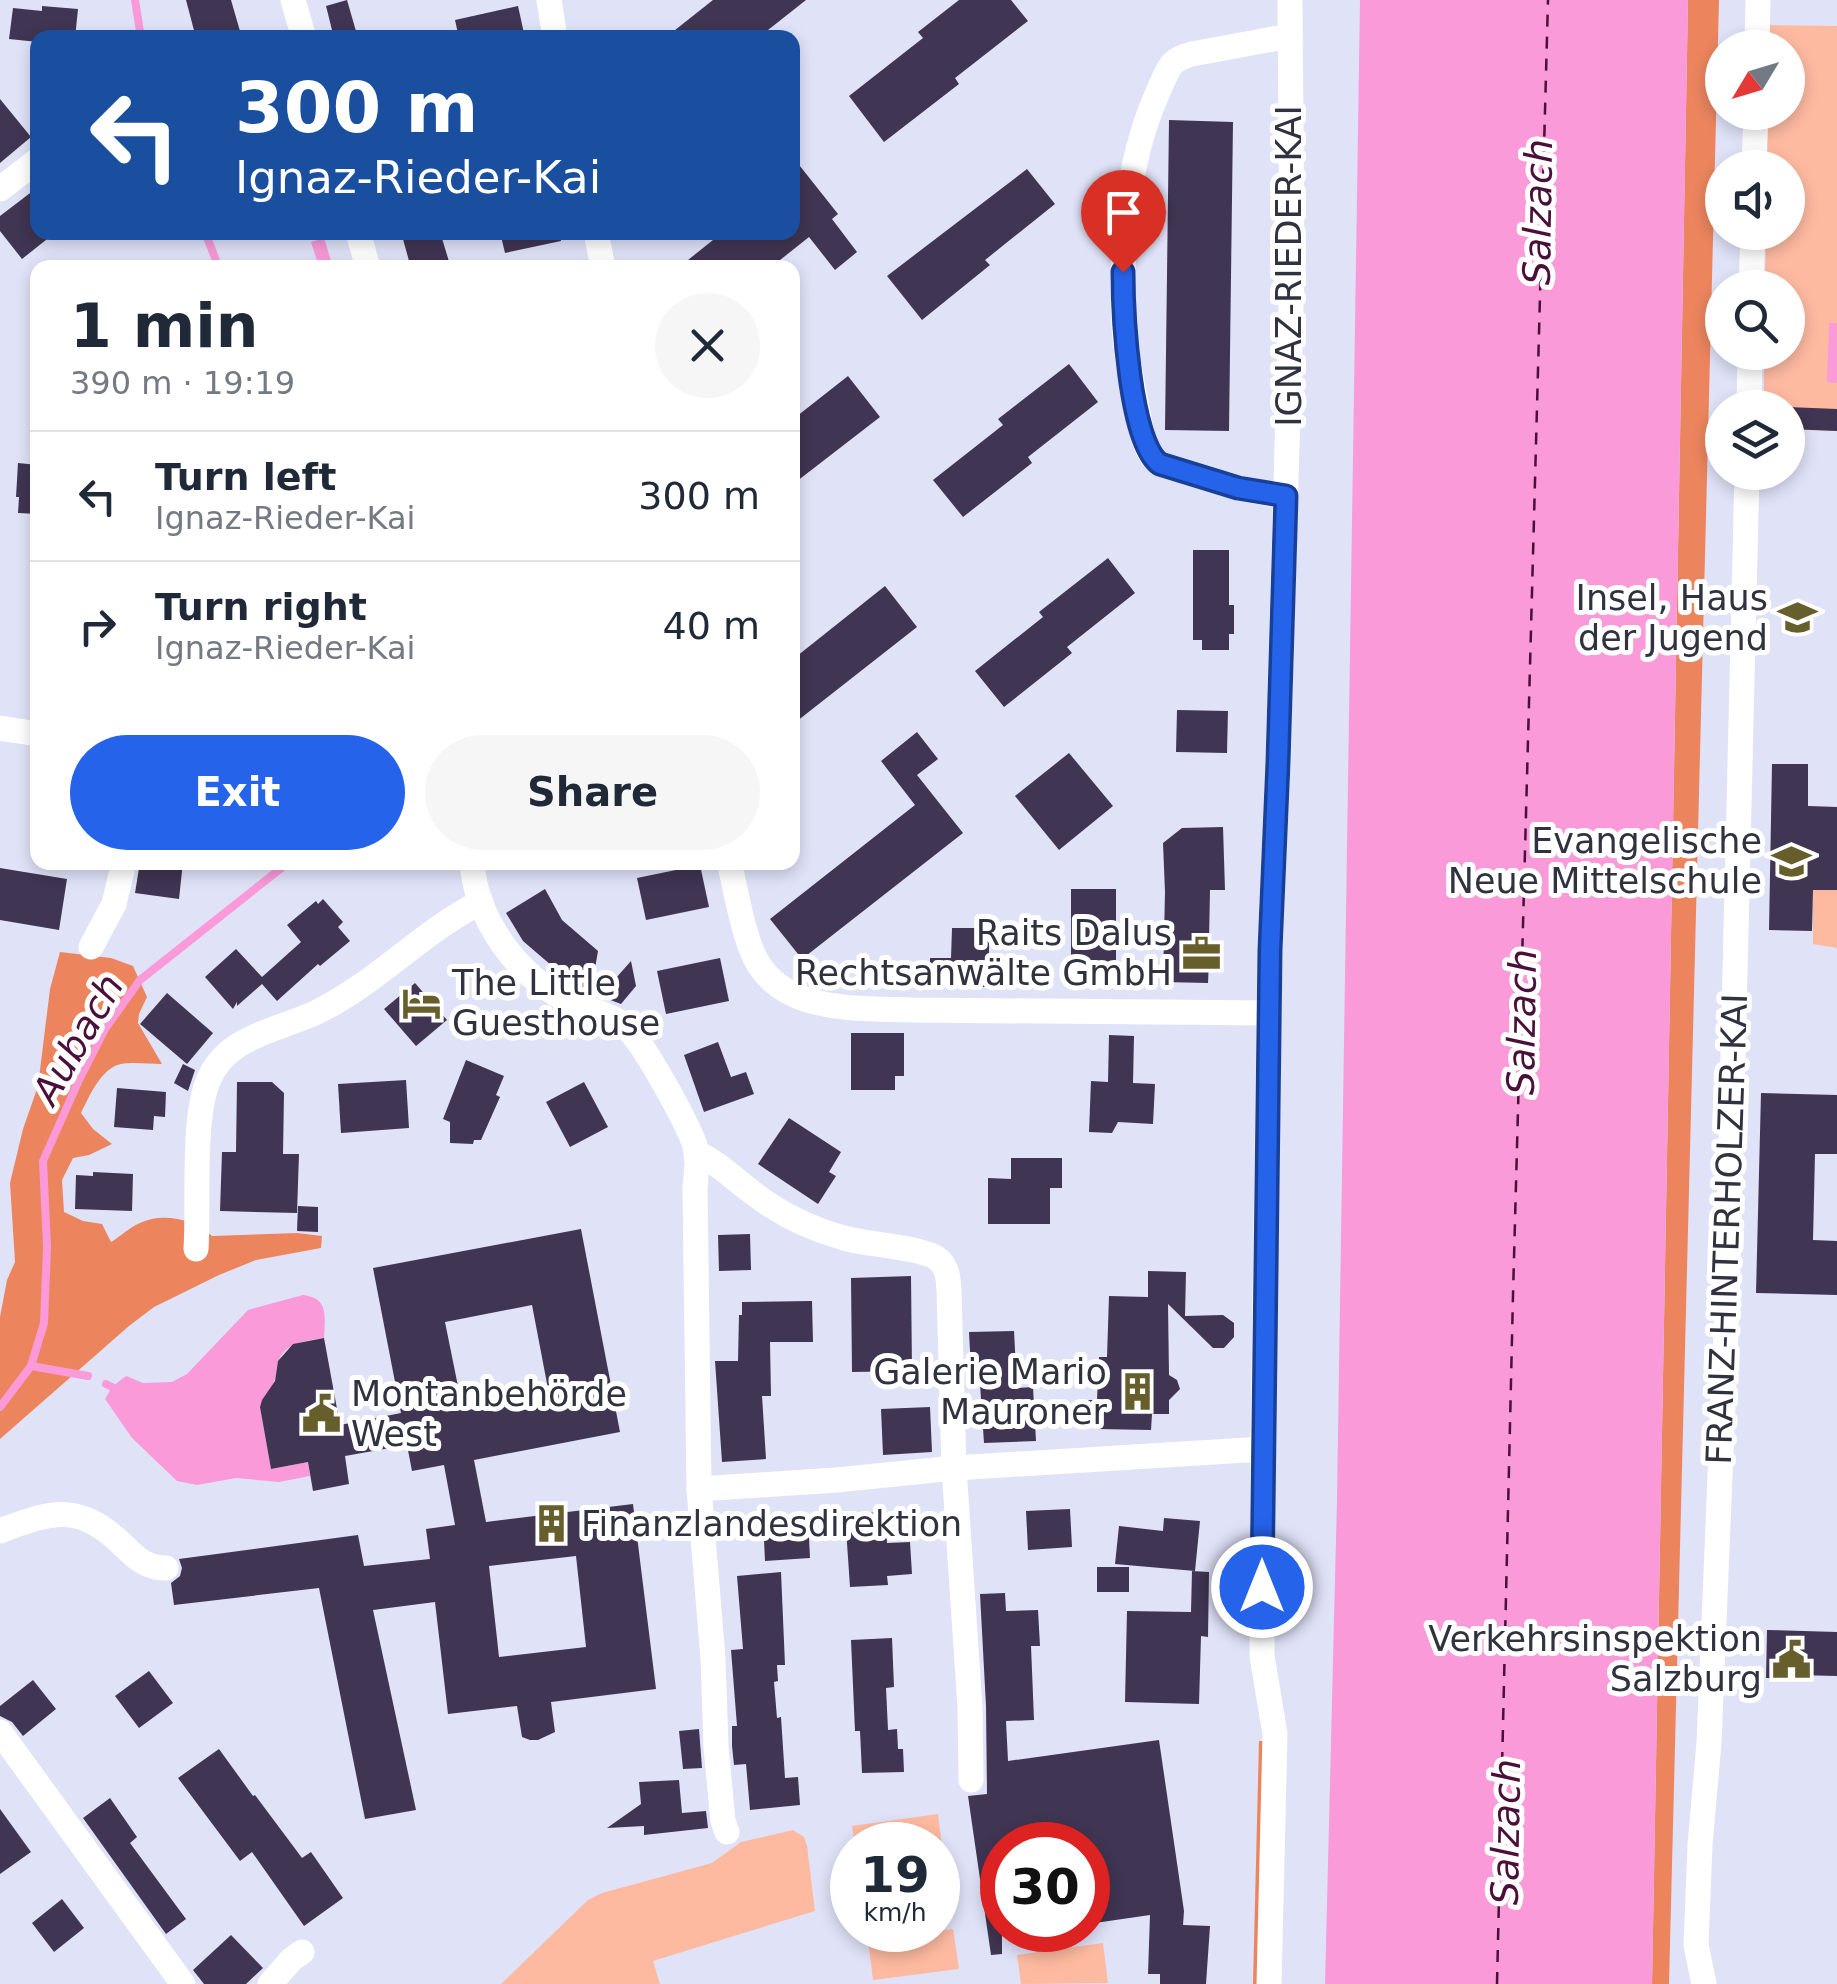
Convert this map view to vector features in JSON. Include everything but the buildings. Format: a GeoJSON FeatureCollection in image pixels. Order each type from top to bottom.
{"type":"FeatureCollection","features":[{"type":"Feature","properties":{"kind":"street"},"geometry":{"type":"LineString","coordinates":[[293,0],[302,30]]}},
{"type":"Feature","properties":{"kind":"street"},"geometry":{"type":"LineString","coordinates":[[550,0],[554,30]]}},
{"type":"Feature","properties":{"kind":"street","name":"IGNAZ-RIEDER-KAI"},"geometry":{"type":"LineString","coordinates":[[1269,1984],[1275,1734],[1262,1656],[1263,1450],[1269,1013],[1292,272],[1290,0]]}},
{"type":"Feature","properties":{"kind":"street"},"geometry":{"type":"LineString","coordinates":[[1757,30],[1758,0]]}},
{"type":"Feature","properties":{"kind":"street"},"geometry":{"type":"LineString","coordinates":[[1286,496],[1238,488],[1154,460],[1146,446],[1128,359],[1123,272],[1131,182],[1142,133],[1172,65],[1192,54],[1289,36]]}},
{"type":"Feature","properties":{"kind":"street"},"geometry":{"type":"LineString","coordinates":[[0,188],[30,166]]}},
{"type":"Feature","properties":{"kind":"street","name":"FRANZ-HINTERHOLZER-KAI"},"geometry":{"type":"LineString","coordinates":[[1704,1984],[1696,1945],[1709,1743],[1727,1306],[1747,490]]}},
{"type":"Feature","properties":{"kind":"street"},"geometry":{"type":"LineString","coordinates":[[0,728],[30,733]]}},
{"type":"Feature","properties":{"kind":"street"},"geometry":{"type":"LineString","coordinates":[[91,947],[114,904],[122,870]]}},
{"type":"Feature","properties":{"kind":"street"},"geometry":{"type":"LineString","coordinates":[[473,870],[481,902],[507,950],[536,980],[566,1000],[618,1021],[633,1034],[686,1125],[697,1153],[699,1489],[714,1658],[716,1747],[727,1832]]}},
{"type":"Feature","properties":{"kind":"street"},"geometry":{"type":"LineString","coordinates":[[732,870],[754,956],[782,989],[813,1003],[912,1010],[1269,1013]]}},
{"type":"Feature","properties":{"kind":"street"},"geometry":{"type":"LineString","coordinates":[[196,1249],[202,1112],[207,1083],[220,1061],[243,1041],[312,1014],[354,991],[450,920],[481,902]]}},
{"type":"Feature","properties":{"kind":"street"},"geometry":{"type":"LineString","coordinates":[[697,1153],[714,1161],[770,1205],[805,1224],[852,1240],[921,1250],[933,1254],[946,1268],[972,1780]]}},
{"type":"Feature","properties":{"kind":"street"},"geometry":{"type":"LineString","coordinates":[[699,1489],[954,1468],[1263,1450]]}},
{"type":"Feature","properties":{"kind":"street"},"geometry":{"type":"LineString","coordinates":[[0,1531],[46,1515],[73,1514],[101,1526],[150,1567],[166,1568]]}},
{"type":"Feature","properties":{"kind":"street"},"geometry":{"type":"LineString","coordinates":[[0,1732],[183,1984]]}},
{"type":"Feature","properties":{"kind":"street"},"geometry":{"type":"LineString","coordinates":[[270,1984],[302,1952]]}},
{"type":"Feature","properties":{"kind":"shaded area"},"geometry":{"type":"Polygon","coordinates":[[[1688,0],[1719,0],[1718,30],[1705,30],[1705,130],[1716,130],[1715,150],[1705,150],[1705,250],[1713,250],[1712,270],[1705,270],[1705,370],[1710,370],[1709,390],[1705,390],[1707,490],[1669,1984],[1652,1984],[1688,0]]]}},
{"type":"Feature","properties":{"kind":"shaded area"},"geometry":{"type":"Polygon","coordinates":[[[1768,25],[1837,26],[1837,431],[1806,430],[1805,390],[1764,390],[1764,370],[1805,370],[1805,270],[1765,270],[1766,250],[1805,250],[1805,150],[1767,150],[1767,130],[1805,130],[1805,30],[1768,30],[1768,25]]]}},
{"type":"Feature","properties":{"kind":"shaded area"},"geometry":{"type":"Polygon","coordinates":[[[1813,890],[1837,890],[1837,948],[1813,944],[1813,890]]]}},
{"type":"Feature","properties":{"kind":"shaded area"},"geometry":{"type":"Polygon","coordinates":[[[60,952],[111,958],[133,966],[147,997],[138,1023],[162,1064],[121,1064],[107,1071],[96,1084],[81,1113],[112,1144],[73,1158],[62,1180],[64,1212],[102,1224],[111,1242],[140,1223],[168,1218],[197,1225],[212,1236],[322,1236],[321,1248],[256,1260],[154,1307],[0,1439],[0,1317],[15,1262],[10,1183],[38,1086],[50,989],[60,952]]]}},
{"type":"Feature","properties":{"kind":"shaded area"},"geometry":{"type":"Polygon","coordinates":[[[1259,1741],[1271,1741],[1263,1984],[1253,1984],[1259,1741]]]}},
{"type":"Feature","properties":{"kind":"shaded area"},"geometry":{"type":"Polygon","coordinates":[[[938,1814],[939,1822],[881,1822],[938,1814]]]}},
{"type":"Feature","properties":{"kind":"shaded area"},"geometry":{"type":"Polygon","coordinates":[[[793,1830],[804,1837],[807,1846],[815,1911],[653,1961],[660,1984],[501,1984],[588,1900],[712,1863],[741,1842],[793,1830]]]}},
{"type":"Feature","properties":{"kind":"shaded area"},"geometry":{"type":"Polygon","coordinates":[[[870,1952],[956,1952],[959,1969],[873,1980],[870,1952]]]}},
{"type":"Feature","properties":{"kind":"shaded area"},"geometry":{"type":"Polygon","coordinates":[[[1104,1952],[1108,1983],[1021,1984],[1017,1955],[1104,1952]]]}},
{"type":"Feature","properties":{"kind":"water","name":"Salzach"},"geometry":{"type":"Polygon","coordinates":[[[1360,0],[1688,0],[1652,1984],[1325,1984],[1337,1499],[1360,0]]]}},
{"type":"Feature","properties":{"kind":"water"},"geometry":{"type":"Polygon","coordinates":[[[325,240],[331,260],[317,260],[311,242],[325,240]]]}},
{"type":"Feature","properties":{"kind":"water"},"geometry":{"type":"Polygon","coordinates":[[[1829,323],[1837,323],[1837,383],[1827,382],[1829,323]]]}},
{"type":"Feature","properties":{"kind":"water"},"geometry":{"type":"Polygon","coordinates":[[[303,1295],[321,1304],[324,1338],[296,1344],[285,1351],[274,1383],[260,1407],[271,1469],[308,1462],[310,1476],[279,1482],[236,1478],[197,1485],[177,1481],[132,1438],[105,1399],[112,1387],[126,1376],[143,1383],[172,1382],[187,1374],[248,1310],[303,1295]]]}},
{"type":"Feature","properties":{"kind":"waterway","name":"Aubach"},"geometry":{"type":"LineString","coordinates":[[135,0],[140,30]]}},
{"type":"Feature","properties":{"kind":"waterway","name":"Aubach"},"geometry":{"type":"LineString","coordinates":[[208,240],[216,260]]}},
{"type":"Feature","properties":{"kind":"waterway","name":"Aubach"},"geometry":{"type":"LineString","coordinates":[[0,1407],[31,1366],[44,1323],[47,1247],[43,1161],[105,1029],[140,980],[279,870]]}},
{"type":"Feature","properties":{"kind":"waterway","name":"Aubach"},"geometry":{"type":"LineString","coordinates":[[31,1366],[88,1376]]}},
{"type":"Feature","properties":{"kind":"waterway","name":"Aubach"},"geometry":{"type":"LineString","coordinates":[[106,1384],[112,1387]]}},
{"type":"Feature","properties":{"kind":"ferry route"},"geometry":{"type":"LineString","coordinates":[[1497,1984],[1548,0]]}},
{"type":"Feature","properties":{"kind":"place","name":"Insel, Haus der Jugend"},"geometry":{"type":"Point","coordinates":[1798,618]}},
{"type":"Feature","properties":{"kind":"place","name":"Evangelische Neue Mittelschule"},"geometry":{"type":"Point","coordinates":[1792,861]}},
{"type":"Feature","properties":{"kind":"place","name":"Raits Dalus Rechtsanwälte GmbH"},"geometry":{"type":"Point","coordinates":[1202,953]}},
{"type":"Feature","properties":{"kind":"place","name":"The Little Guesthouse"},"geometry":{"type":"Point","coordinates":[422,1003]}},
{"type":"Feature","properties":{"kind":"place","name":"Galerie Mario Mauroner"},"geometry":{"type":"Point","coordinates":[1137,1392]}},
{"type":"Feature","properties":{"kind":"place","name":"Montanbehörde West"},"geometry":{"type":"Point","coordinates":[321,1414]}},
{"type":"Feature","properties":{"kind":"place","name":"Finanzlandesdirektion"},"geometry":{"type":"Point","coordinates":[551,1524]}},
{"type":"Feature","properties":{"kind":"place","name":"Verkehrsinspektion Salzburg"},"geometry":{"type":"Point","coordinates":[1792,1659]}},
{"type":"Feature","properties":{"kind":"route"},"geometry":{"type":"LineString","coordinates":[[1123,272],[1128,359],[1138,416],[1154,460],[1238,488],[1286,496],[1270,950],[1262,1587]]}}]}
